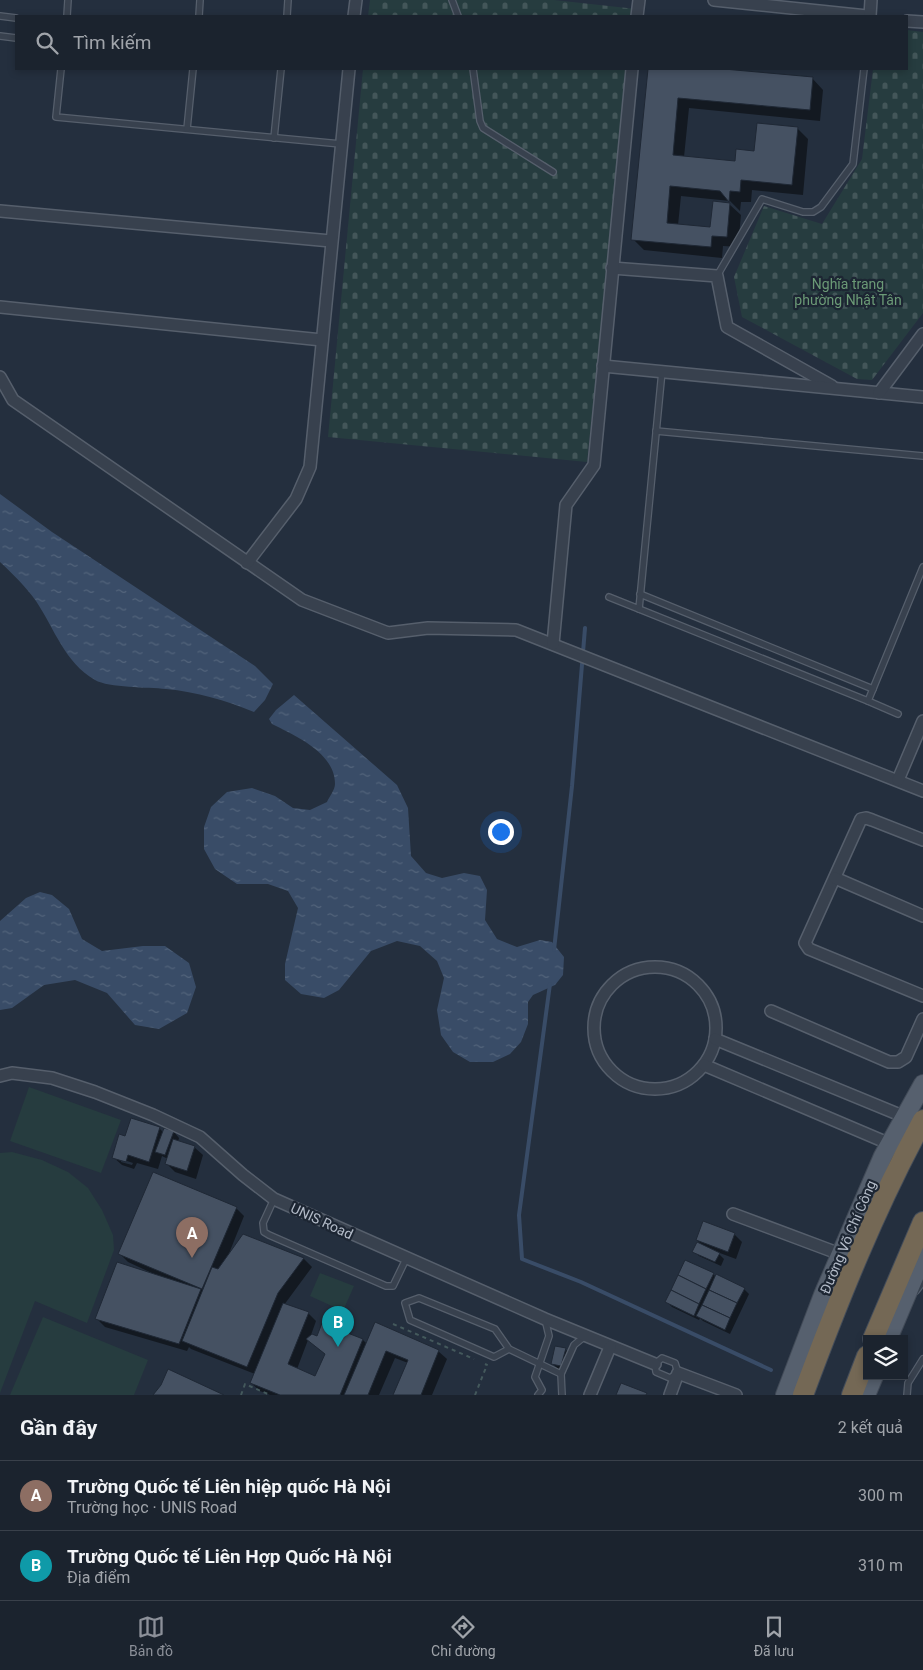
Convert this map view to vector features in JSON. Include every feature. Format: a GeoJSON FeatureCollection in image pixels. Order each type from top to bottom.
{"type":"FeatureCollection","features":[{"type":"Feature","properties":{"kind":"highway","name":"Đường Võ Chí Công"},"geometry":{"type":"LineString","coordinates":[[803,1395],[837,1304],[898,1165],[914,1118]]}},
{"type":"Feature","properties":{"kind":"highway"},"geometry":{"type":"LineString","coordinates":[[875,1335],[923,1222]]}},
{"type":"Feature","properties":{"kind":"main road","name":"Đường Võ Chí Công"},"geometry":{"type":"LineString","coordinates":[[784,1395],[840,1254],[890,1144],[914,1118],[923,1084]]}},
{"type":"Feature","properties":{"kind":"main road"},"geometry":{"type":"LineString","coordinates":[[890,1335],[923,1256]]}},
{"type":"Feature","properties":{"kind":"street"},"geometry":{"type":"LineString","coordinates":[[354,15],[356,0]]}},
{"type":"Feature","properties":{"kind":"street"},"geometry":{"type":"LineString","coordinates":[[637,15],[639,0]]}},
{"type":"Feature","properties":{"kind":"street"},"geometry":{"type":"LineString","coordinates":[[714,0],[858,15]]}},
{"type":"Feature","properties":{"kind":"street"},"geometry":{"type":"LineString","coordinates":[[868,15],[871,0]]}},
{"type":"Feature","properties":{"kind":"street"},"geometry":{"type":"LineString","coordinates":[[908,21],[923,22]]}},
{"type":"Feature","properties":{"kind":"street"},"geometry":{"type":"LineString","coordinates":[[248,563],[296,499],[310,467],[349,70]]}},
{"type":"Feature","properties":{"kind":"street"},"geometry":{"type":"LineString","coordinates":[[553,644],[566,504],[594,465],[632,70]]}},
{"type":"Feature","properties":{"kind":"street"},"geometry":{"type":"LineString","coordinates":[[0,211],[331,241]]}},
{"type":"Feature","properties":{"kind":"street"},"geometry":{"type":"LineString","coordinates":[[612,268],[718,276],[727,327],[837,389]]}},
{"type":"Feature","properties":{"kind":"street"},"geometry":{"type":"LineString","coordinates":[[0,307],[322,340]]}},
{"type":"Feature","properties":{"kind":"street"},"geometry":{"type":"LineString","coordinates":[[879,393],[923,334]]}},
{"type":"Feature","properties":{"kind":"street"},"geometry":{"type":"LineString","coordinates":[[602,366],[923,397]]}},
{"type":"Feature","properties":{"kind":"street"},"geometry":{"type":"LineString","coordinates":[[0,377],[13,400],[302,600],[388,634],[428,628],[516,630],[923,791]]}},
{"type":"Feature","properties":{"kind":"street"},"geometry":{"type":"LineString","coordinates":[[898,780],[919,742],[923,721]]}},
{"type":"Feature","properties":{"kind":"street"},"geometry":{"type":"LineString","coordinates":[[923,840],[863,818],[859,821],[806,940],[807,946],[923,996]]}},
{"type":"Feature","properties":{"kind":"street"},"geometry":{"type":"LineString","coordinates":[[835,878],[923,916]]}},
{"type":"Feature","properties":{"kind":"street"},"geometry":{"type":"LineString","coordinates":[[650,967],[670,969],[690,977],[705,992],[714,1011],[715,1039],[712,1052],[704,1065],[686,1081],[668,1088],[649,1089],[630,1084],[614,1074],[601,1059],[594,1041],[594,1021],[600,1001],[612,984],[629,972],[650,967]]}},
{"type":"Feature","properties":{"kind":"street"},"geometry":{"type":"LineString","coordinates":[[771,1011],[889,1062],[898,1062],[906,1057],[923,1019]]}},
{"type":"Feature","properties":{"kind":"street"},"geometry":{"type":"LineString","coordinates":[[715,1039],[914,1118]]}},
{"type":"Feature","properties":{"kind":"street"},"geometry":{"type":"LineString","coordinates":[[704,1065],[890,1144]]}},
{"type":"Feature","properties":{"kind":"street","name":"UNIS Road"},"geometry":{"type":"LineString","coordinates":[[0,1076],[12,1074],[52,1078],[95,1092],[153,1115],[200,1137],[274,1199],[406,1259],[610,1347],[655,1364]]}},
{"type":"Feature","properties":{"kind":"street"},"geometry":{"type":"LineString","coordinates":[[733,1214],[840,1254]]}},
{"type":"Feature","properties":{"kind":"street"},"geometry":{"type":"LineString","coordinates":[[590,1395],[610,1347]]}},
{"type":"Feature","properties":{"kind":"street"},"geometry":{"type":"LineString","coordinates":[[670,1395],[678,1373]]}},
{"type":"Feature","properties":{"kind":"street","name":"UNIS Road"},"geometry":{"type":"LineString","coordinates":[[678,1373],[736,1395]]}},
{"type":"Feature","properties":{"kind":"lane"},"geometry":{"type":"LineString","coordinates":[[67,15],[68,0]]}},
{"type":"Feature","properties":{"kind":"lane"},"geometry":{"type":"LineString","coordinates":[[198,15],[200,0]]}},
{"type":"Feature","properties":{"kind":"lane"},"geometry":{"type":"LineString","coordinates":[[286,15],[288,0]]}},
{"type":"Feature","properties":{"kind":"lane"},"geometry":{"type":"LineString","coordinates":[[452,0],[458,15]]}},
{"type":"Feature","properties":{"kind":"lane"},"geometry":{"type":"LineString","coordinates":[[0,16],[15,18]]}},
{"type":"Feature","properties":{"kind":"lane"},"geometry":{"type":"LineString","coordinates":[[0,36],[15,38]]}},
{"type":"Feature","properties":{"kind":"lane"},"geometry":{"type":"LineString","coordinates":[[61,70],[56,117],[341,144]]}},
{"type":"Feature","properties":{"kind":"lane"},"geometry":{"type":"LineString","coordinates":[[187,129],[193,70]]}},
{"type":"Feature","properties":{"kind":"lane"},"geometry":{"type":"LineString","coordinates":[[274,138],[281,70]]}},
{"type":"Feature","properties":{"kind":"lane"},"geometry":{"type":"LineString","coordinates":[[473,70],[480,120],[483,128],[553,172]]}},
{"type":"Feature","properties":{"kind":"lane"},"geometry":{"type":"LineString","coordinates":[[718,276],[762,199],[803,212],[813,212],[821,207],[853,164],[864,70]]}},
{"type":"Feature","properties":{"kind":"lane"},"geometry":{"type":"LineString","coordinates":[[639,609],[662,371]]}},
{"type":"Feature","properties":{"kind":"lane"},"geometry":{"type":"LineString","coordinates":[[656,431],[923,456]]}},
{"type":"Feature","properties":{"kind":"lane"},"geometry":{"type":"LineString","coordinates":[[868,701],[923,567]]}},
{"type":"Feature","properties":{"kind":"lane"},"geometry":{"type":"LineString","coordinates":[[640,594],[873,689]]}},
{"type":"Feature","properties":{"kind":"lane"},"geometry":{"type":"LineString","coordinates":[[609,597],[898,714]]}},
{"type":"Feature","properties":{"kind":"lane"},"geometry":{"type":"LineString","coordinates":[[747,653],[753,640]]}},
{"type":"Feature","properties":{"kind":"lane"},"geometry":{"type":"LineString","coordinates":[[274,1199],[263,1223],[264,1232],[269,1235],[386,1286],[393,1286],[396,1282],[406,1259]]}},
{"type":"Feature","properties":{"kind":"lane"},"geometry":{"type":"LineString","coordinates":[[900,1310],[923,1282]]}},
{"type":"Feature","properties":{"kind":"lane"},"geometry":{"type":"LineString","coordinates":[[509,1349],[494,1357],[477,1350],[410,1320],[405,1303],[419,1298],[496,1329],[509,1349],[561,1374]]}},
{"type":"Feature","properties":{"kind":"lane"},"geometry":{"type":"LineString","coordinates":[[538,1395],[542,1390],[534,1377],[549,1336],[545,1319]]}},
{"type":"Feature","properties":{"kind":"lane"},"geometry":{"type":"LineString","coordinates":[[562,1395],[561,1374],[574,1345],[585,1336]]}},
{"type":"Feature","properties":{"kind":"lane","name":"UNIS Road"},"geometry":{"type":"LineString","coordinates":[[662,1358],[668,1360],[675,1364],[678,1373],[670,1378],[656,1372],[655,1364],[662,1358]]}},
{"type":"Feature","properties":{"kind":"lane"},"geometry":{"type":"LineString","coordinates":[[906,1395],[908,1383],[923,1359]]}},
{"type":"Feature","properties":{"kind":"path"},"geometry":{"type":"LineString","coordinates":[[393,1324],[487,1365],[475,1395]]}},
{"type":"Feature","properties":{"kind":"path"},"geometry":{"type":"LineString","coordinates":[[241,1395],[245,1384],[270,1395]]}},
{"type":"Feature","properties":{"kind":"green space"},"geometry":{"type":"Polygon","coordinates":[[[370,0],[554,0],[636,9],[635,15],[368,15],[370,0]]]}},
{"type":"Feature","properties":{"kind":"green space","name":"Nghĩa trang phường Nhật Tân"},"geometry":{"type":"Polygon","coordinates":[[[908,30],[923,32],[923,313],[872,380],[857,379],[742,317],[734,277],[764,206],[822,224],[862,159],[873,70],[908,70],[908,30]]]}},
{"type":"Feature","properties":{"kind":"green space"},"geometry":{"type":"Polygon","coordinates":[[[363,70],[629,70],[587,462],[328,437],[363,70]]]}},
{"type":"Feature","properties":{"kind":"green space"},"geometry":{"type":"Polygon","coordinates":[[[29,1087],[121,1120],[101,1173],[10,1141],[29,1087]]]}},
{"type":"Feature","properties":{"kind":"green space"},"geometry":{"type":"Polygon","coordinates":[[[12,1152],[42,1160],[68,1172],[88,1188],[102,1210],[113,1235],[114,1250],[87,1323],[35,1301],[0,1393],[0,1153],[12,1152]]]}},
{"type":"Feature","properties":{"kind":"green space"},"geometry":{"type":"Polygon","coordinates":[[[320,1273],[354,1286],[343,1311],[310,1296],[320,1273]]]}},
{"type":"Feature","properties":{"kind":"green space"},"geometry":{"type":"Polygon","coordinates":[[[43,1317],[148,1360],[134,1395],[10,1395],[43,1317]]]}},
{"type":"Feature","properties":{"kind":"water"},"geometry":{"type":"Polygon","coordinates":[[[0,494],[52,532],[255,666],[273,684],[265,700],[254,712],[200,694],[101,683],[85,673],[68,655],[32,596],[0,562],[0,494]]]}},
{"type":"Feature","properties":{"kind":"water"},"geometry":{"type":"Polygon","coordinates":[[[294,695],[397,785],[408,808],[411,856],[426,873],[442,878],[464,873],[480,876],[487,890],[485,920],[497,939],[517,947],[540,940],[552,942],[564,957],[563,975],[555,985],[533,995],[528,1002],[528,1024],[521,1042],[510,1054],[493,1062],[470,1062],[453,1052],[441,1035],[437,1010],[444,978],[437,961],[420,946],[397,941],[371,951],[339,990],[324,998],[301,994],[285,980],[285,964],[298,908],[288,891],[268,884],[237,884],[215,869],[204,849],[204,827],[211,807],[227,792],[252,788],[275,796],[293,808],[310,810],[327,802],[333,791],[335,784],[329,763],[312,747],[272,724],[269,719],[276,710],[294,695]]]}},
{"type":"Feature","properties":{"kind":"water"},"geometry":{"type":"Polygon","coordinates":[[[40,892],[52,895],[69,909],[82,939],[102,951],[143,946],[165,946],[189,963],[196,987],[187,1013],[159,1029],[135,1025],[107,993],[75,980],[44,985],[12,1008],[0,1010],[0,921],[26,898],[40,892]]]}},
{"type":"Feature","properties":{"kind":"building"},"geometry":{"type":"Polygon","coordinates":[[[648,70],[735,70],[813,77],[810,110],[678,98],[673,155],[735,161],[736,149],[754,151],[757,123],[798,127],[792,185],[741,180],[740,192],[730,191],[729,202],[720,191],[670,186],[667,223],[710,227],[713,201],[730,203],[727,237],[712,236],[711,247],[631,240],[648,70]]]}},
{"type":"Feature","properties":{"kind":"building"},"geometry":{"type":"Polygon","coordinates":[[[131,1118],[160,1127],[149,1162],[128,1155],[126,1162],[112,1158],[119,1134],[125,1136],[131,1118]]]}},
{"type":"Feature","properties":{"kind":"building"},"geometry":{"type":"Polygon","coordinates":[[[164,1128],[174,1131],[165,1155],[155,1152],[164,1128]]]}},
{"type":"Feature","properties":{"kind":"building"},"geometry":{"type":"Polygon","coordinates":[[[173,1139],[195,1146],[187,1171],[165,1164],[173,1139]]]}},
{"type":"Feature","properties":{"kind":"building"},"geometry":{"type":"Polygon","coordinates":[[[153,1172],[237,1207],[202,1289],[118,1254],[153,1172]]]}},
{"type":"Feature","properties":{"kind":"building"},"geometry":{"type":"Polygon","coordinates":[[[703,1221],[735,1233],[728,1252],[696,1240],[703,1221]]]}},
{"type":"Feature","properties":{"kind":"building"},"geometry":{"type":"Polygon","coordinates":[[[243,1234],[304,1258],[278,1293],[247,1367],[182,1341],[212,1267],[218,1269],[243,1234]]]}},
{"type":"Feature","properties":{"kind":"building"},"geometry":{"type":"Polygon","coordinates":[[[697,1242],[720,1253],[715,1262],[692,1252],[697,1242]]]}},
{"type":"Feature","properties":{"kind":"building"},"geometry":{"type":"Polygon","coordinates":[[[685,1260],[714,1273],[706,1289],[678,1275],[685,1260]]]}},
{"type":"Feature","properties":{"kind":"building"},"geometry":{"type":"Polygon","coordinates":[[[117,1262],[201,1289],[179,1344],[95,1319],[117,1262]]]}},
{"type":"Feature","properties":{"kind":"building"},"geometry":{"type":"Polygon","coordinates":[[[716,1274],[745,1288],[737,1303],[709,1290],[716,1274]]]}},
{"type":"Feature","properties":{"kind":"building"},"geometry":{"type":"Polygon","coordinates":[[[678,1275],[706,1289],[699,1304],[671,1290],[678,1275]]]}},
{"type":"Feature","properties":{"kind":"building"},"geometry":{"type":"Polygon","coordinates":[[[671,1290],[699,1304],[694,1316],[665,1302],[671,1290]]]}},
{"type":"Feature","properties":{"kind":"building"},"geometry":{"type":"Polygon","coordinates":[[[709,1290],[737,1303],[730,1318],[702,1305],[709,1290]]]}},
{"type":"Feature","properties":{"kind":"building"},"geometry":{"type":"Polygon","coordinates":[[[283,1303],[309,1312],[288,1364],[315,1376],[325,1354],[306,1339],[312,1334],[317,1336],[322,1323],[363,1339],[340,1395],[280,1395],[250,1383],[283,1303]]]}},
{"type":"Feature","properties":{"kind":"building"},"geometry":{"type":"Polygon","coordinates":[[[702,1305],[730,1318],[725,1330],[696,1316],[702,1305]]]}},
{"type":"Feature","properties":{"kind":"building"},"geometry":{"type":"Polygon","coordinates":[[[375,1322],[439,1350],[421,1395],[393,1395],[408,1360],[386,1351],[368,1395],[344,1395],[375,1322]]]}},
{"type":"Feature","properties":{"kind":"building"},"geometry":{"type":"Polygon","coordinates":[[[555,1346],[566,1348],[561,1366],[551,1364],[555,1346]]]}},
{"type":"Feature","properties":{"kind":"building"},"geometry":{"type":"Polygon","coordinates":[[[168,1369],[224,1395],[153,1395],[161,1385],[168,1369]]]}},
{"type":"Feature","properties":{"kind":"building"},"geometry":{"type":"Polygon","coordinates":[[[621,1383],[647,1393],[646,1395],[616,1395],[621,1383]]]}},
{"type":"Feature","properties":{"kind":"waterway"},"geometry":{"type":"LineString","coordinates":[[554,950],[572,786],[585,628]]}},
{"type":"Feature","properties":{"kind":"waterway"},"geometry":{"type":"LineString","coordinates":[[550,984],[519,1215],[522,1259],[581,1282],[771,1370]]}},
{"type":"Feature","properties":{"kind":"place","name":"Trường Quốc tế Liên hiệp quốc Hà Nội"},"geometry":{"type":"Point","coordinates":[192,1258]}},
{"type":"Feature","properties":{"kind":"place","name":"Trường Quốc tế Liên Hợp Quốc Hà Nội"},"geometry":{"type":"Point","coordinates":[338,1347]}}]}
